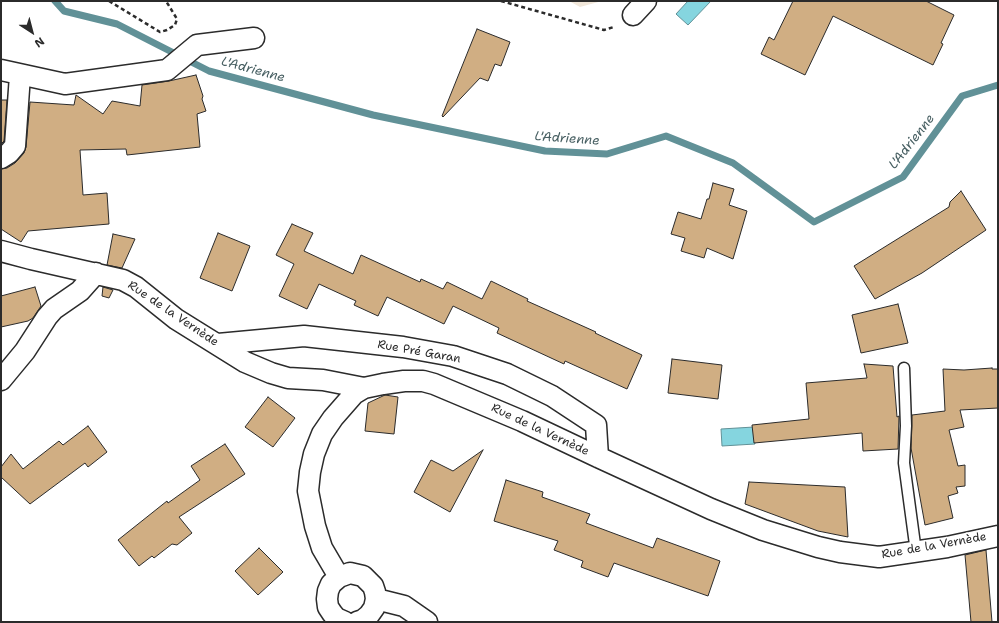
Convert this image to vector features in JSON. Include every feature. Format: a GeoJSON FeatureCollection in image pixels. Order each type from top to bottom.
{"type":"FeatureCollection","features":[{"type":"Feature","properties":{"kind":"street"},"geometry":{"type":"LineString","coordinates":[[1,70],[65,84],[167,70],[197,45],[254,38]]}},
{"type":"Feature","properties":{"kind":"street"},"geometry":{"type":"LineString","coordinates":[[1,158],[9,153],[15,146],[20,74]]}},
{"type":"Feature","properties":{"kind":"street","name":"Rue de la Vernède"},"geometry":{"type":"LineString","coordinates":[[1,251],[123,280],[136,287],[176,319],[245,362],[271,373],[288,378],[323,380],[364,388],[404,381],[423,381],[450,389],[711,509],[763,530],[797,541],[840,552],[870,556],[886,556],[916,552],[998,536]]}},
{"type":"Feature","properties":{"kind":"street"},"geometry":{"type":"LineString","coordinates":[[1,380],[25,351],[46,317],[54,309],[80,291],[96,273]]}},
{"type":"Feature","properties":{"kind":"street","name":"Rue Pré Garan"},"geometry":{"type":"LineString","coordinates":[[218,344],[304,336],[403,347],[453,356],[507,374],[552,396],[596,425],[598,457]]}},
{"type":"Feature","properties":{"kind":"street"},"geometry":{"type":"LineString","coordinates":[[339,577],[322,548],[315,526],[308,491],[310,472],[314,454],[322,434],[333,418],[354,394],[364,388]]}},
{"type":"Feature","properties":{"kind":"street"},"geometry":{"type":"LineString","coordinates":[[350,573],[363,576],[373,586],[376,599],[374,608],[370,615],[363,620],[346,622],[332,614],[328,607],[327,599],[331,584],[339,577],[350,573]]}},
{"type":"Feature","properties":{"kind":"street"},"geometry":{"type":"LineString","coordinates":[[376,599],[404,606],[427,622]]}},
{"type":"Feature","properties":{"kind":"lane"},"geometry":{"type":"LineString","coordinates":[[904,368],[906,426],[904,463],[916,552]]}},
{"type":"Feature","properties":{"kind":"path"},"geometry":{"type":"LineString","coordinates":[[109,1],[160,32],[175,25],[177,19],[166,1]]}},
{"type":"Feature","properties":{"kind":"path"},"geometry":{"type":"LineString","coordinates":[[501,1],[604,30],[619,26],[639,8]]}},
{"type":"Feature","properties":{"kind":"shaded area"},"geometry":{"type":"Polygon","coordinates":[[[569,1],[602,1],[580,7],[569,1]]]}},
{"type":"Feature","properties":{"kind":"water"},"geometry":{"type":"Polygon","coordinates":[[[688,1],[711,1],[688,25],[676,14],[688,1]]]}},
{"type":"Feature","properties":{"kind":"water"},"geometry":{"type":"Polygon","coordinates":[[[754,427],[755,444],[722,446],[721,429],[754,427]]]}},
{"type":"Feature","properties":{"kind":"building"},"geometry":{"type":"Polygon","coordinates":[[[793,1],[926,1],[954,15],[933,65],[833,16],[805,75],[761,54],[769,37],[774,40],[793,1]]]}},
{"type":"Feature","properties":{"kind":"building"},"geometry":{"type":"Polygon","coordinates":[[[477,29],[510,42],[501,66],[495,64],[488,81],[480,78],[443,117],[442,116],[477,29]]]}},
{"type":"Feature","properties":{"kind":"building"},"geometry":{"type":"Polygon","coordinates":[[[196,75],[206,111],[197,114],[200,147],[127,155],[126,149],[80,150],[83,195],[107,193],[109,224],[28,231],[21,242],[1,229],[1,169],[7,168],[15,163],[24,153],[26,147],[30,102],[74,105],[76,95],[103,114],[112,101],[140,106],[142,85],[196,75]]]}},
{"type":"Feature","properties":{"kind":"building"},"geometry":{"type":"Polygon","coordinates":[[[1,100],[7,100],[4,141],[1,144],[1,100]]]}},
{"type":"Feature","properties":{"kind":"building"},"geometry":{"type":"Polygon","coordinates":[[[713,183],[734,189],[729,205],[747,211],[733,259],[707,248],[704,258],[681,251],[685,238],[671,234],[678,212],[701,219],[707,199],[709,199],[713,183]]]}},
{"type":"Feature","properties":{"kind":"building"},"geometry":{"type":"Polygon","coordinates":[[[961,191],[986,230],[922,273],[875,299],[854,266],[949,207],[950,202],[961,191]]]}},
{"type":"Feature","properties":{"kind":"building"},"geometry":{"type":"Polygon","coordinates":[[[292,224],[313,233],[304,251],[353,274],[361,255],[420,282],[421,279],[443,289],[447,282],[482,299],[491,281],[528,299],[527,301],[596,332],[595,333],[642,355],[627,389],[565,361],[564,364],[497,333],[499,328],[453,306],[444,324],[387,297],[378,316],[354,305],[356,301],[319,284],[307,309],[279,296],[294,264],[276,255],[292,224]]]}},
{"type":"Feature","properties":{"kind":"building"},"geometry":{"type":"Polygon","coordinates":[[[218,233],[250,246],[232,291],[200,278],[218,233]]]}},
{"type":"Feature","properties":{"kind":"building"},"geometry":{"type":"Polygon","coordinates":[[[113,234],[135,239],[122,268],[107,265],[113,234]]]}},
{"type":"Feature","properties":{"kind":"building"},"geometry":{"type":"Polygon","coordinates":[[[35,287],[41,306],[33,318],[28,321],[1,327],[1,296],[35,287]]]}},
{"type":"Feature","properties":{"kind":"building"},"geometry":{"type":"Polygon","coordinates":[[[103,287],[113,290],[109,298],[102,296],[103,287]]]}},
{"type":"Feature","properties":{"kind":"building"},"geometry":{"type":"Polygon","coordinates":[[[898,304],[908,343],[861,353],[852,315],[898,304]]]}},
{"type":"Feature","properties":{"kind":"building"},"geometry":{"type":"Polygon","coordinates":[[[672,359],[722,365],[718,399],[668,393],[672,359]]]}},
{"type":"Feature","properties":{"kind":"building"},"geometry":{"type":"Polygon","coordinates":[[[864,364],[893,366],[897,417],[899,416],[898,449],[863,451],[862,433],[754,443],[752,425],[809,419],[806,383],[867,378],[864,364]]]}},
{"type":"Feature","properties":{"kind":"building"},"geometry":{"type":"Polygon","coordinates":[[[943,369],[964,370],[998,369],[998,408],[960,410],[964,427],[949,430],[958,466],[965,465],[965,486],[956,487],[958,493],[948,496],[953,518],[925,525],[911,448],[912,415],[945,411],[943,369]]]}},
{"type":"Feature","properties":{"kind":"building"},"geometry":{"type":"Polygon","coordinates":[[[385,395],[398,397],[394,434],[365,431],[368,403],[385,395]]]}},
{"type":"Feature","properties":{"kind":"building"},"geometry":{"type":"Polygon","coordinates":[[[268,397],[295,418],[273,447],[245,427],[268,397]]]}},
{"type":"Feature","properties":{"kind":"building"},"geometry":{"type":"Polygon","coordinates":[[[88,426],[107,452],[88,467],[85,463],[30,504],[1,477],[1,467],[11,454],[23,469],[59,441],[63,445],[88,426]]]}},
{"type":"Feature","properties":{"kind":"building"},"geometry":{"type":"Polygon","coordinates":[[[225,444],[245,474],[179,517],[192,533],[177,545],[172,544],[154,558],[152,556],[139,566],[118,540],[167,501],[168,503],[200,480],[191,466],[225,444]]]}},
{"type":"Feature","properties":{"kind":"building"},"geometry":{"type":"Polygon","coordinates":[[[483,450],[450,512],[414,492],[431,460],[453,471],[483,450]]]}},
{"type":"Feature","properties":{"kind":"building"},"geometry":{"type":"Polygon","coordinates":[[[506,480],[543,492],[542,497],[590,514],[586,523],[653,548],[657,538],[720,561],[708,596],[614,563],[608,577],[581,567],[583,561],[554,550],[558,541],[494,521],[506,480]]]}},
{"type":"Feature","properties":{"kind":"building"},"geometry":{"type":"Polygon","coordinates":[[[749,482],[845,487],[848,537],[818,531],[745,504],[749,482]]]}},
{"type":"Feature","properties":{"kind":"building"},"geometry":{"type":"Polygon","coordinates":[[[259,548],[283,572],[258,595],[235,571],[259,548]]]}},
{"type":"Feature","properties":{"kind":"building"},"geometry":{"type":"Polygon","coordinates":[[[986,550],[992,622],[971,622],[965,555],[986,550]]]}},
{"type":"Feature","properties":{"kind":"waterway","name":"L'Adrienne"},"geometry":{"type":"LineString","coordinates":[[55,1],[64,11],[117,24],[209,71],[373,115],[545,151],[607,154],[666,136],[733,163],[814,222],[903,177],[962,96],[998,85]]}}]}
